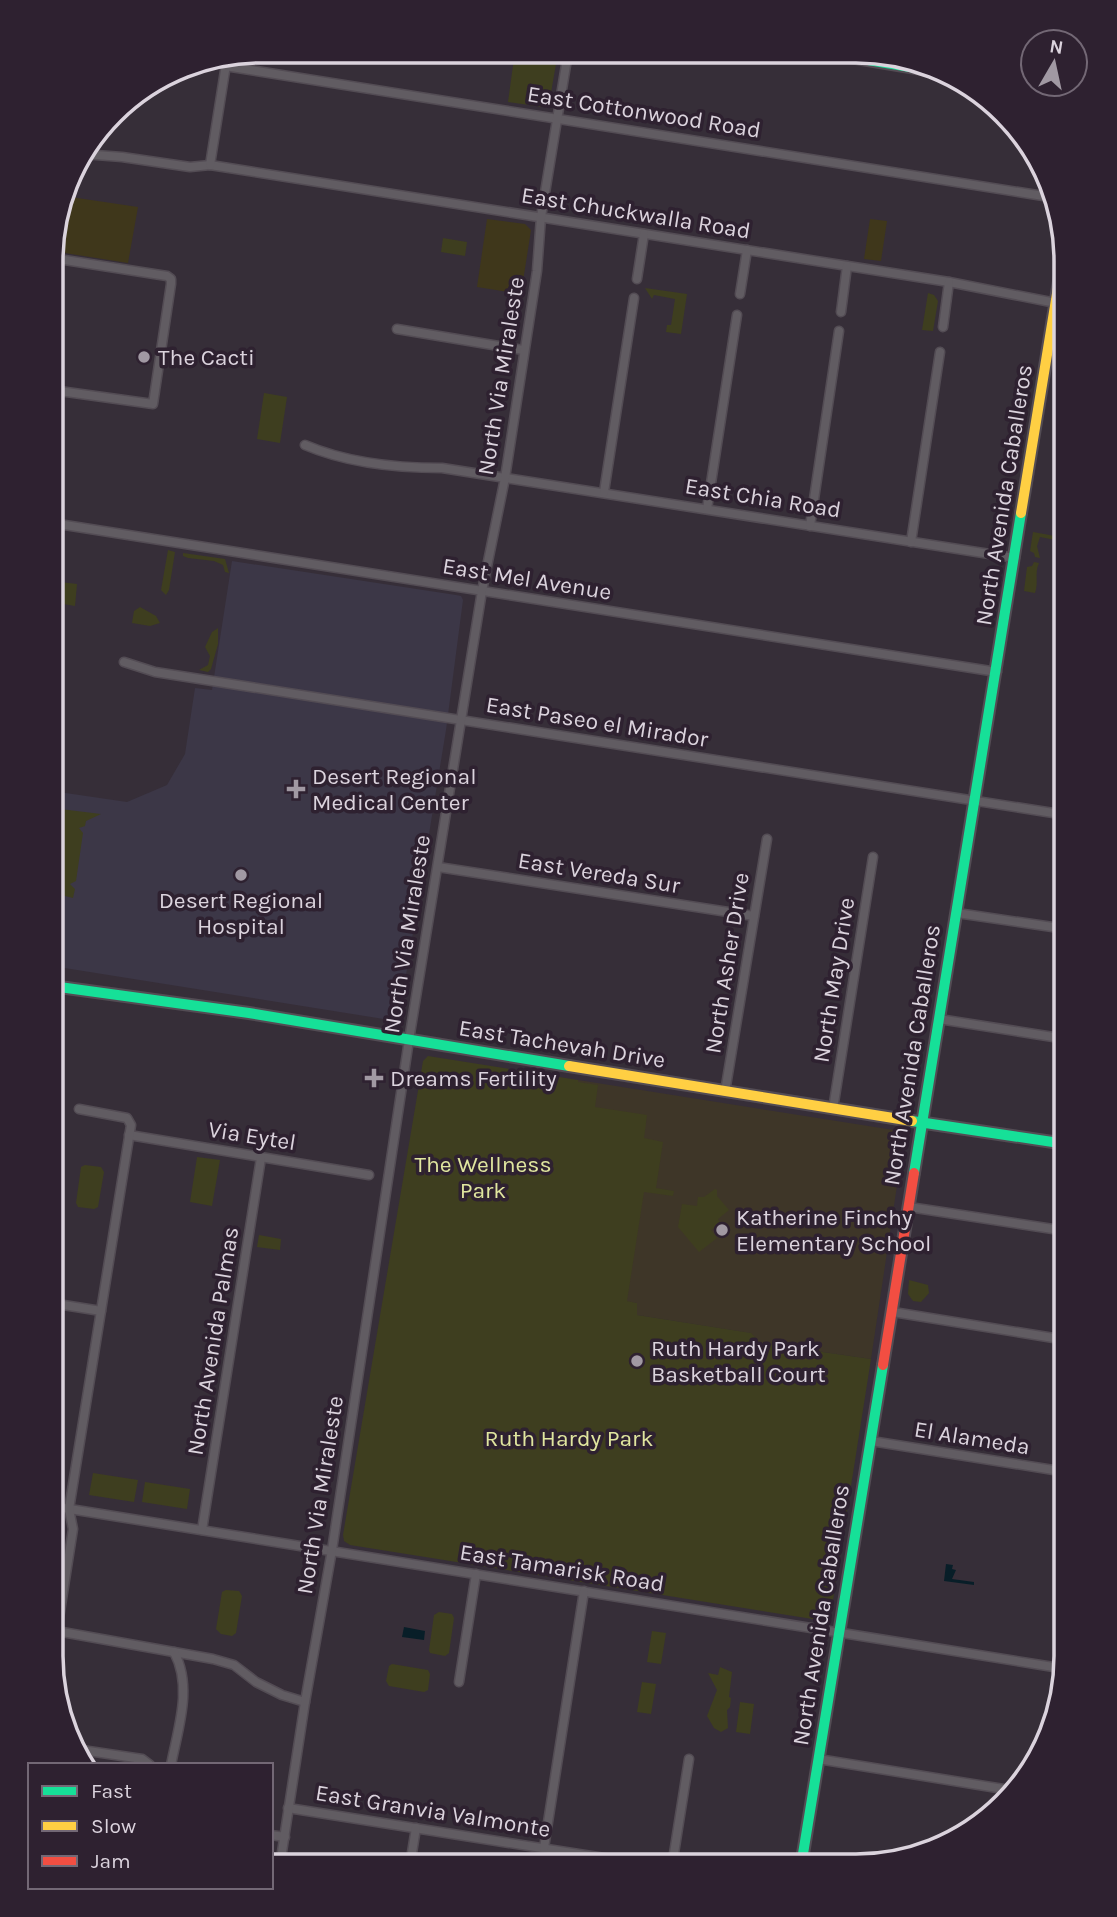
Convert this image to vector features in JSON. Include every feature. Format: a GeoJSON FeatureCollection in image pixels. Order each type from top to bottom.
{"type":"FeatureCollection","features":[{"type":"Feature","properties":{"kind":"street","name":"North Via Miraleste"},"geometry":{"type":"LineString","coordinates":[[282,1854],[332,1550],[409,1040],[482,591],[505,478],[537,271],[541,218],[566,63]]}},
{"type":"Feature","properties":{"kind":"street","name":"East Cottonwood Road"},"geometry":{"type":"LineString","coordinates":[[240,64],[1043,196]]}},
{"type":"Feature","properties":{"kind":"street"},"geometry":{"type":"LineString","coordinates":[[210,165],[225,67]]}},
{"type":"Feature","properties":{"kind":"street","name":"East Chuckwalla Road"},"geometry":{"type":"LineString","coordinates":[[94,155],[190,167],[210,165],[949,282],[1054,303]]}},
{"type":"Feature","properties":{"kind":"street"},"geometry":{"type":"LineString","coordinates":[[637,279],[644,234]]}},
{"type":"Feature","properties":{"kind":"street"},"geometry":{"type":"LineString","coordinates":[[740,294],[747,250]]}},
{"type":"Feature","properties":{"kind":"street"},"geometry":{"type":"LineString","coordinates":[[63,260],[167,276],[171,279],[153,404],[63,392]]}},
{"type":"Feature","properties":{"kind":"street"},"geometry":{"type":"LineString","coordinates":[[841,312],[847,266]]}},
{"type":"Feature","properties":{"kind":"street"},"geometry":{"type":"LineString","coordinates":[[943,327],[949,282]]}},
{"type":"Feature","properties":{"kind":"street"},"geometry":{"type":"LineString","coordinates":[[604,492],[634,298]]}},
{"type":"Feature","properties":{"kind":"street","name":"North Avenida Caballeros"},"geometry":{"type":"LineString","coordinates":[[803,1854],[1054,315]]}},
{"type":"Feature","properties":{"kind":"street"},"geometry":{"type":"LineString","coordinates":[[707,509],[737,316]]}},
{"type":"Feature","properties":{"kind":"street"},"geometry":{"type":"LineString","coordinates":[[397,329],[523,350]]}},
{"type":"Feature","properties":{"kind":"street"},"geometry":{"type":"LineString","coordinates":[[810,526],[839,331]]}},
{"type":"Feature","properties":{"kind":"street"},"geometry":{"type":"LineString","coordinates":[[911,542],[940,352]]}},
{"type":"Feature","properties":{"kind":"street","name":"East Chia Road"},"geometry":{"type":"LineString","coordinates":[[305,445],[328,454],[392,465],[443,468],[604,492],[1015,558]]}},
{"type":"Feature","properties":{"kind":"street","name":"East Mel Avenue"},"geometry":{"type":"LineString","coordinates":[[63,525],[997,672]]}},
{"type":"Feature","properties":{"kind":"street","name":"East Paseo el Mirador"},"geometry":{"type":"LineString","coordinates":[[124,662],[155,672],[1054,813]]}},
{"type":"Feature","properties":{"kind":"street","name":"North Asher Drive"},"geometry":{"type":"LineString","coordinates":[[725,1092],[767,839]]}},
{"type":"Feature","properties":{"kind":"street","name":"North May Drive"},"geometry":{"type":"LineString","coordinates":[[833,1109],[873,857]]}},
{"type":"Feature","properties":{"kind":"street","name":"East Vereda Sur"},"geometry":{"type":"LineString","coordinates":[[438,867],[754,916]]}},
{"type":"Feature","properties":{"kind":"street"},"geometry":{"type":"LineString","coordinates":[[957,913],[1054,927]]}},
{"type":"Feature","properties":{"kind":"street","name":"East Tachevah Drive"},"geometry":{"type":"LineString","coordinates":[[63,987],[190,1004],[725,1092],[1054,1142]]}},
{"type":"Feature","properties":{"kind":"street"},"geometry":{"type":"LineString","coordinates":[[939,1019],[1054,1037]]}},
{"type":"Feature","properties":{"kind":"street"},"geometry":{"type":"LineString","coordinates":[[63,1582],[73,1529],[69,1509],[131,1125],[127,1118],[79,1109]]}},
{"type":"Feature","properties":{"kind":"street","name":"Via Eytel"},"geometry":{"type":"LineString","coordinates":[[129,1135],[369,1175]]}},
{"type":"Feature","properties":{"kind":"street","name":"North Avenida Palmas"},"geometry":{"type":"LineString","coordinates":[[202,1530],[261,1158]]}},
{"type":"Feature","properties":{"kind":"street"},"geometry":{"type":"LineString","coordinates":[[909,1207],[1054,1229]]}},
{"type":"Feature","properties":{"kind":"street"},"geometry":{"type":"LineString","coordinates":[[63,1305],[101,1311]]}},
{"type":"Feature","properties":{"kind":"street"},"geometry":{"type":"LineString","coordinates":[[893,1312],[1054,1338]]}},
{"type":"Feature","properties":{"kind":"street","name":"El Alameda"},"geometry":{"type":"LineString","coordinates":[[871,1441],[1054,1470]]}},
{"type":"Feature","properties":{"kind":"street","name":"East Tamarisk Road"},"geometry":{"type":"LineString","coordinates":[[63,1508],[1054,1667]]}},
{"type":"Feature","properties":{"kind":"street"},"geometry":{"type":"LineString","coordinates":[[459,1682],[477,1574]]}},
{"type":"Feature","properties":{"kind":"street"},"geometry":{"type":"LineString","coordinates":[[544,1848],[584,1591]]}},
{"type":"Feature","properties":{"kind":"street"},"geometry":{"type":"LineString","coordinates":[[63,1632],[234,1665],[256,1682],[282,1695],[305,1702]]}},
{"type":"Feature","properties":{"kind":"street"},"geometry":{"type":"LineString","coordinates":[[171,1763],[184,1685],[174,1652]]}},
{"type":"Feature","properties":{"kind":"street"},"geometry":{"type":"LineString","coordinates":[[87,1751],[142,1759],[147,1763]]}},
{"type":"Feature","properties":{"kind":"street"},"geometry":{"type":"LineString","coordinates":[[674,1854],[689,1759]]}},
{"type":"Feature","properties":{"kind":"street"},"geometry":{"type":"LineString","coordinates":[[818,1759],[1002,1789]]}},
{"type":"Feature","properties":{"kind":"street","name":"East Granvia Valmonte"},"geometry":{"type":"LineString","coordinates":[[288,1808],[581,1854]]}},
{"type":"Feature","properties":{"kind":"street"},"geometry":{"type":"LineString","coordinates":[[411,1854],[415,1828]]}},
{"type":"Feature","properties":{"kind":"street"},"geometry":{"type":"LineString","coordinates":[[273,1835],[285,1837]]}},
{"type":"Feature","properties":{"kind":"shaded area","name":"Desert Regional Medical Center"},"geometry":{"type":"Polygon","coordinates":[[[232,561],[461,596],[463,600],[446,730],[397,1018],[390,1020],[63,968],[63,793],[127,802],[167,785],[185,754],[195,688],[212,690],[232,561]]]}},
{"type":"Feature","properties":{"kind":"shaded area","name":"Katherine Finchy Elementary School"},"geometry":{"type":"Polygon","coordinates":[[[578,1080],[900,1131],[904,1139],[871,1359],[761,1343],[750,1333],[637,1315],[637,1303],[545,1288],[578,1080]]]}},
{"type":"Feature","properties":{"kind":"green space"},"geometry":{"type":"Polygon","coordinates":[[[513,63],[556,64],[549,104],[543,107],[508,102],[513,63]]]}},
{"type":"Feature","properties":{"kind":"green space"},"geometry":{"type":"Polygon","coordinates":[[[443,238],[467,242],[465,256],[441,252],[443,238]]]}},
{"type":"Feature","properties":{"kind":"green space"},"geometry":{"type":"Polygon","coordinates":[[[645,288],[687,294],[681,334],[666,332],[667,325],[671,325],[675,299],[654,295],[652,299],[645,288]]]}},
{"type":"Feature","properties":{"kind":"green space"},"geometry":{"type":"Polygon","coordinates":[[[928,293],[934,295],[938,301],[933,331],[922,330],[928,293]]]}},
{"type":"Feature","properties":{"kind":"green space"},"geometry":{"type":"Polygon","coordinates":[[[264,393],[287,397],[280,443],[257,439],[264,393]]]}},
{"type":"Feature","properties":{"kind":"green space"},"geometry":{"type":"Polygon","coordinates":[[[1033,532],[1054,536],[1054,540],[1040,537],[1037,546],[1040,558],[1030,551],[1033,532]]]}},
{"type":"Feature","properties":{"kind":"green space"},"geometry":{"type":"Polygon","coordinates":[[[168,550],[175,552],[166,595],[161,590],[168,550]]]}},
{"type":"Feature","properties":{"kind":"green space"},"geometry":{"type":"Polygon","coordinates":[[[183,553],[225,559],[229,573],[225,572],[223,565],[214,561],[188,558],[183,556],[183,553]]]}},
{"type":"Feature","properties":{"kind":"green space"},"geometry":{"type":"Polygon","coordinates":[[[1034,562],[1039,563],[1035,593],[1024,591],[1027,567],[1034,562]]]}},
{"type":"Feature","properties":{"kind":"green space"},"geometry":{"type":"Polygon","coordinates":[[[63,582],[77,584],[75,606],[63,604],[63,582]]]}},
{"type":"Feature","properties":{"kind":"green space"},"geometry":{"type":"Polygon","coordinates":[[[140,607],[156,616],[160,623],[150,626],[132,623],[134,611],[140,607]]]}},
{"type":"Feature","properties":{"kind":"green space"},"geometry":{"type":"Polygon","coordinates":[[[218,628],[218,644],[211,669],[208,672],[199,670],[208,665],[210,656],[205,647],[212,632],[218,628]]]}},
{"type":"Feature","properties":{"kind":"green space"},"geometry":{"type":"Polygon","coordinates":[[[63,809],[101,814],[86,821],[85,826],[79,828],[83,833],[76,881],[70,884],[75,889],[73,898],[63,896],[63,809]]]}},
{"type":"Feature","properties":{"kind":"green space","name":"Ruth Hardy Park"},"geometry":{"type":"Polygon","coordinates":[[[428,1056],[598,1085],[595,1107],[647,1115],[644,1138],[663,1142],[656,1188],[674,1191],[673,1196],[644,1192],[627,1301],[637,1303],[637,1315],[751,1333],[761,1343],[871,1359],[831,1613],[827,1618],[819,1620],[350,1545],[344,1541],[423,1061],[428,1056]]]}},
{"type":"Feature","properties":{"kind":"green space"},"geometry":{"type":"Polygon","coordinates":[[[197,1157],[220,1160],[212,1206],[190,1202],[197,1157]]]}},
{"type":"Feature","properties":{"kind":"green space"},"geometry":{"type":"Polygon","coordinates":[[[81,1167],[101,1167],[104,1172],[98,1207],[94,1209],[78,1207],[76,1203],[81,1167]]]}},
{"type":"Feature","properties":{"kind":"green space"},"geometry":{"type":"Polygon","coordinates":[[[715,1189],[717,1196],[729,1210],[718,1219],[720,1223],[711,1230],[717,1238],[699,1252],[678,1227],[682,1204],[697,1206],[698,1197],[704,1197],[715,1189]]]}},
{"type":"Feature","properties":{"kind":"green space"},"geometry":{"type":"Polygon","coordinates":[[[259,1235],[281,1239],[280,1250],[257,1247],[259,1235]]]}},
{"type":"Feature","properties":{"kind":"green space"},"geometry":{"type":"Polygon","coordinates":[[[909,1280],[928,1285],[929,1293],[921,1302],[913,1301],[908,1294],[909,1280]]]}},
{"type":"Feature","properties":{"kind":"green space"},"geometry":{"type":"Polygon","coordinates":[[[93,1473],[138,1480],[134,1502],[89,1495],[93,1473]]]}},
{"type":"Feature","properties":{"kind":"green space"},"geometry":{"type":"Polygon","coordinates":[[[145,1482],[190,1489],[187,1509],[142,1502],[145,1482]]]}},
{"type":"Feature","properties":{"kind":"green space"},"geometry":{"type":"Polygon","coordinates":[[[239,1591],[242,1596],[236,1633],[232,1636],[221,1634],[216,1629],[222,1592],[239,1591]]]}},
{"type":"Feature","properties":{"kind":"green space"},"geometry":{"type":"Polygon","coordinates":[[[439,1612],[452,1614],[454,1618],[449,1653],[445,1656],[430,1653],[429,1650],[434,1615],[439,1612]]]}},
{"type":"Feature","properties":{"kind":"green space"},"geometry":{"type":"Polygon","coordinates":[[[652,1631],[666,1633],[661,1664],[647,1662],[652,1631]]]}},
{"type":"Feature","properties":{"kind":"green space"},"geometry":{"type":"Polygon","coordinates":[[[392,1664],[428,1670],[428,1690],[424,1692],[389,1686],[386,1681],[389,1666],[392,1664]]]}},
{"type":"Feature","properties":{"kind":"green space"},"geometry":{"type":"Polygon","coordinates":[[[720,1667],[732,1672],[730,1707],[727,1710],[728,1728],[721,1732],[714,1728],[707,1716],[717,1690],[708,1673],[718,1675],[720,1667]]]}},
{"type":"Feature","properties":{"kind":"green space"},"geometry":{"type":"Polygon","coordinates":[[[642,1682],[656,1684],[651,1714],[637,1712],[642,1682]]]}},
{"type":"Feature","properties":{"kind":"green space"},"geometry":{"type":"Polygon","coordinates":[[[740,1702],[754,1704],[750,1734],[736,1732],[740,1702]]]}},
{"type":"Feature","properties":{"kind":"sand"},"geometry":{"type":"Polygon","coordinates":[[[74,197],[138,207],[128,263],[64,253],[74,197]]]}},
{"type":"Feature","properties":{"kind":"sand"},"geometry":{"type":"Polygon","coordinates":[[[487,219],[525,224],[531,230],[521,294],[477,287],[487,219]]]}},
{"type":"Feature","properties":{"kind":"sand"},"geometry":{"type":"Polygon","coordinates":[[[870,219],[887,221],[881,261],[864,259],[870,219]]]}},
{"type":"Feature","properties":{"kind":"water"},"geometry":{"type":"Polygon","coordinates":[[[946,1564],[953,1565],[952,1569],[956,1570],[952,1579],[974,1582],[974,1585],[944,1581],[946,1564]]]}},
{"type":"Feature","properties":{"kind":"water"},"geometry":{"type":"Polygon","coordinates":[[[404,1627],[425,1631],[424,1640],[402,1637],[404,1627]]]}},
{"type":"Feature","properties":{"kind":"traffic: fast"},"geometry":{"type":"LineString","coordinates":[[914,1173],[1021,513]]}},
{"type":"Feature","properties":{"kind":"traffic: fast"},"geometry":{"type":"LineString","coordinates":[[63,988],[249,1013],[569,1066]]}},
{"type":"Feature","properties":{"kind":"traffic: fast"},"geometry":{"type":"LineString","coordinates":[[912,1121],[1054,1142]]}},
{"type":"Feature","properties":{"kind":"traffic: fast"},"geometry":{"type":"LineString","coordinates":[[803,1854],[883,1365]]}},
{"type":"Feature","properties":{"kind":"traffic: slow"},"geometry":{"type":"LineString","coordinates":[[1021,513],[1054,312]]}},
{"type":"Feature","properties":{"kind":"traffic: slow"},"geometry":{"type":"LineString","coordinates":[[569,1066],[912,1121]]}},
{"type":"Feature","properties":{"kind":"traffic: jam"},"geometry":{"type":"LineString","coordinates":[[883,1365],[914,1173]]}},
{"type":"Feature","properties":{"kind":"place","name":"The Cacti"},"geometry":{"type":"Point","coordinates":[144,357]}},
{"type":"Feature","properties":{"kind":"place","name":"Desert Regional Medical Center"},"geometry":{"type":"Point","coordinates":[296,789]}},
{"type":"Feature","properties":{"kind":"place","name":"Desert Regional Hospital"},"geometry":{"type":"Point","coordinates":[241,875]}},
{"type":"Feature","properties":{"kind":"place","name":"Dreams Fertility"},"geometry":{"type":"Point","coordinates":[374,1078]}},
{"type":"Feature","properties":{"kind":"place","name":"Katherine Finchy Elementary School"},"geometry":{"type":"Point","coordinates":[722,1230]}},
{"type":"Feature","properties":{"kind":"place","name":"Ruth Hardy Park Basketball Court"},"geometry":{"type":"Point","coordinates":[637,1361]}},
{"type":"Feature","properties":{"kind":"park label","name":"The Wellness Park"},"geometry":{"type":"Point","coordinates":[483,1177]}}]}
